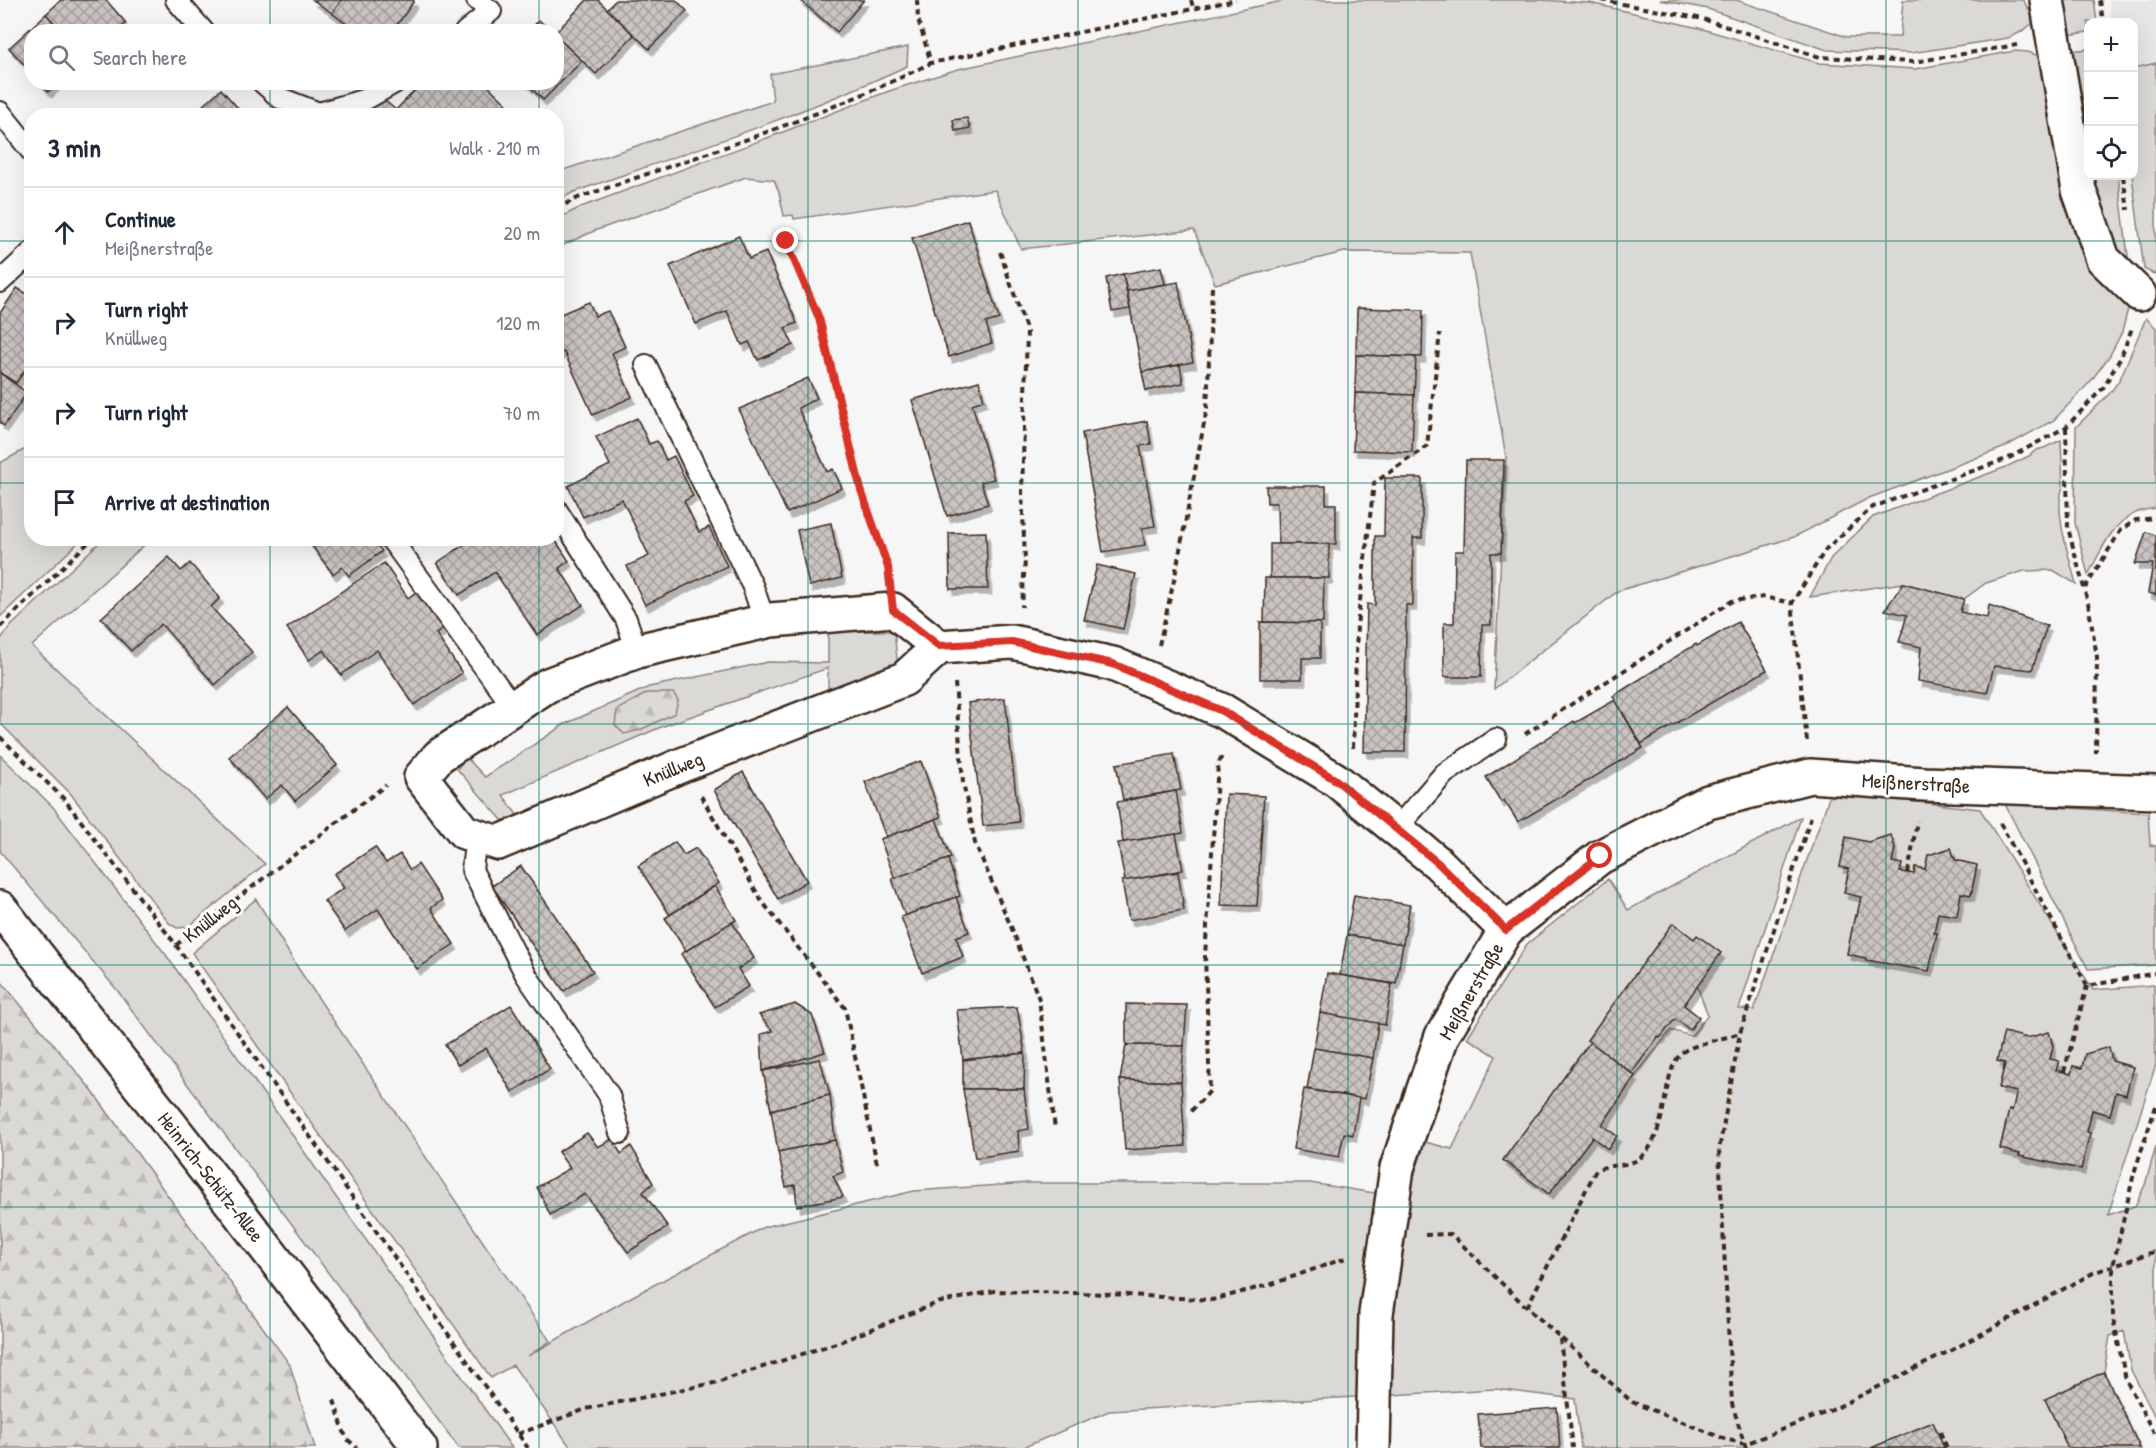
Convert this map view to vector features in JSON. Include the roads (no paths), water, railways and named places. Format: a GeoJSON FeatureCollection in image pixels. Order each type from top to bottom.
{"type":"FeatureCollection","features":[{"type":"Feature","properties":{"kind":"street"},"geometry":{"type":"LineString","coordinates":[[2047,0],[2079,190],[2103,259],[2139,294]]}},
{"type":"Feature","properties":{"kind":"street"},"geometry":{"type":"LineString","coordinates":[[514,708],[548,685],[637,651],[765,622],[893,610],[946,646],[1019,643],[1113,664],[1222,711],[1336,780],[1438,863],[1506,930]]}},
{"type":"Feature","properties":{"kind":"street","name":"Knüllweg"},"geometry":{"type":"LineString","coordinates":[[514,708],[439,756],[421,777],[464,832],[498,843],[682,765],[904,679],[946,646]]}},
{"type":"Feature","properties":{"kind":"street","name":"Meißnerstraße"},"geometry":{"type":"LineString","coordinates":[[1373,1448],[1376,1314],[1397,1168],[1442,1036],[1506,930],[1600,856],[1708,802],[1810,776],[1996,788],[2156,792]]}},
{"type":"Feature","properties":{"kind":"street","name":"Heinrich-Schütz-Allee"},"geometry":{"type":"LineString","coordinates":[[0,908],[420,1448]]}},
{"type":"Feature","properties":{"kind":"lane"},"geometry":{"type":"LineString","coordinates":[[176,0],[197,24]]}},
{"type":"Feature","properties":{"kind":"lane"},"geometry":{"type":"LineString","coordinates":[[475,24],[491,11],[477,0]]}},
{"type":"Feature","properties":{"kind":"lane"},"geometry":{"type":"LineString","coordinates":[[271,90],[280,98],[306,108]]}},
{"type":"Feature","properties":{"kind":"lane"},"geometry":{"type":"LineString","coordinates":[[336,108],[366,99],[382,90]]}},
{"type":"Feature","properties":{"kind":"lane"},"geometry":{"type":"LineString","coordinates":[[0,112],[24,142]]}},
{"type":"Feature","properties":{"kind":"lane"},"geometry":{"type":"LineString","coordinates":[[0,282],[24,260]]}},
{"type":"Feature","properties":{"kind":"lane"},"geometry":{"type":"LineString","coordinates":[[646,365],[753,587],[765,622]]}},
{"type":"Feature","properties":{"kind":"lane"},"geometry":{"type":"LineString","coordinates":[[564,522],[626,619],[637,651]]}},
{"type":"Feature","properties":{"kind":"lane"},"geometry":{"type":"LineString","coordinates":[[396,546],[514,708]]}},
{"type":"Feature","properties":{"kind":"lane"},"geometry":{"type":"LineString","coordinates":[[1396,829],[1444,774],[1496,739]]}},
{"type":"Feature","properties":{"kind":"lane"},"geometry":{"type":"LineString","coordinates":[[476,836],[472,870],[526,975],[609,1095],[620,1133]]}}]}
